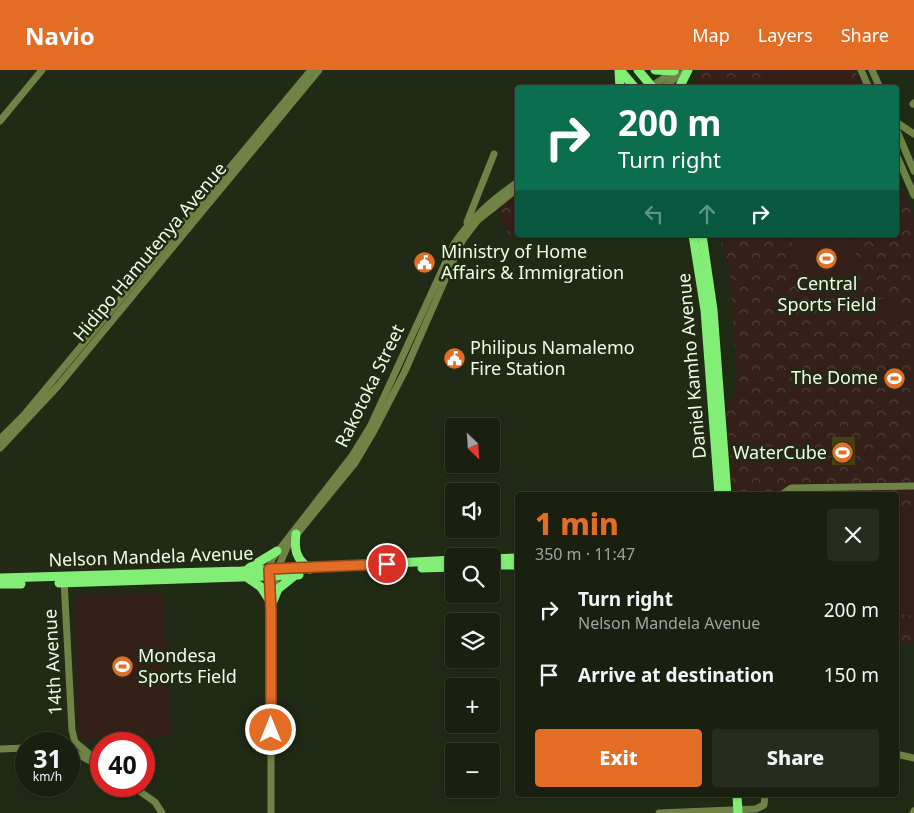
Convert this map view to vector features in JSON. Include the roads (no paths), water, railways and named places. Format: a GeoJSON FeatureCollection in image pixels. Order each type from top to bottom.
{"type":"FeatureCollection","features":[{"type":"Feature","properties":{"kind":"main road"},"geometry":{"type":"LineString","coordinates":[[619,70],[620,85]]}},
{"type":"Feature","properties":{"kind":"main road"},"geometry":{"type":"LineString","coordinates":[[619,70],[632,85]]}},
{"type":"Feature","properties":{"kind":"main road"},"geometry":{"type":"LineString","coordinates":[[638,70],[649,85]]}},
{"type":"Feature","properties":{"kind":"main road"},"geometry":{"type":"LineString","coordinates":[[655,70],[675,70]]}},
{"type":"Feature","properties":{"kind":"main road"},"geometry":{"type":"LineString","coordinates":[[680,85],[687,70]]}},
{"type":"Feature","properties":{"kind":"main road","name":"Daniel Kamho Avenue"},"geometry":{"type":"LineString","coordinates":[[693,237],[705,310],[719,492]]}},
{"type":"Feature","properties":{"kind":"main road","name":"Daniel Kamho Avenue"},"geometry":{"type":"LineString","coordinates":[[702,237],[713,310],[726,492]]}},
{"type":"Feature","properties":{"kind":"main road"},"geometry":{"type":"LineString","coordinates":[[296,534],[296,553],[300,560],[310,569]]}},
{"type":"Feature","properties":{"kind":"main road"},"geometry":{"type":"LineString","coordinates":[[277,551],[245,574],[261,587],[272,601],[282,584],[297,575]]}},
{"type":"Feature","properties":{"kind":"main road"},"geometry":{"type":"LineString","coordinates":[[500,559],[515,558]]}},
{"type":"Feature","properties":{"kind":"main road","name":"Nelson Mandela Avenue"},"geometry":{"type":"LineString","coordinates":[[0,584],[272,573],[445,561]]}},
{"type":"Feature","properties":{"kind":"main road"},"geometry":{"type":"LineString","coordinates":[[500,565],[515,565]]}},
{"type":"Feature","properties":{"kind":"main road","name":"Nelson Mandela Avenue"},"geometry":{"type":"LineString","coordinates":[[272,573],[297,575],[445,567]]}},
{"type":"Feature","properties":{"kind":"main road","name":"Nelson Mandela Avenue"},"geometry":{"type":"LineString","coordinates":[[0,578],[64,580]]}},
{"type":"Feature","properties":{"kind":"main road"},"geometry":{"type":"LineString","coordinates":[[737,797],[738,811]]}},
{"type":"Feature","properties":{"kind":"street"},"geometry":{"type":"LineString","coordinates":[[0,121],[42,70]]}},
{"type":"Feature","properties":{"kind":"street","name":"Hidipo Hamutenya Avenue"},"geometry":{"type":"LineString","coordinates":[[0,439],[30,408],[311,70]]}},
{"type":"Feature","properties":{"kind":"street","name":"Hidipo Hamutenya Avenue"},"geometry":{"type":"LineString","coordinates":[[0,448],[58,386],[319,70]]}},
{"type":"Feature","properties":{"kind":"street"},"geometry":{"type":"LineString","coordinates":[[654,85],[675,70]]}},
{"type":"Feature","properties":{"kind":"street"},"geometry":{"type":"LineString","coordinates":[[666,85],[687,70]]}},
{"type":"Feature","properties":{"kind":"street"},"geometry":{"type":"LineString","coordinates":[[862,70],[868,85]]}},
{"type":"Feature","properties":{"kind":"street"},"geometry":{"type":"LineString","coordinates":[[872,70],[879,85]]}},
{"type":"Feature","properties":{"kind":"street"},"geometry":{"type":"LineString","coordinates":[[899,124],[914,134]]}},
{"type":"Feature","properties":{"kind":"street"},"geometry":{"type":"LineString","coordinates":[[899,135],[912,160],[914,171]]}},
{"type":"Feature","properties":{"kind":"street"},"geometry":{"type":"LineString","coordinates":[[466,225],[494,154]]}},
{"type":"Feature","properties":{"kind":"street"},"geometry":{"type":"LineString","coordinates":[[899,154],[912,160]]}},
{"type":"Feature","properties":{"kind":"street"},"geometry":{"type":"LineString","coordinates":[[899,160],[914,195]]}},
{"type":"Feature","properties":{"kind":"street"},"geometry":{"type":"LineString","coordinates":[[906,176],[912,160]]}},
{"type":"Feature","properties":{"kind":"street","name":"Rakotoka Street"},"geometry":{"type":"LineString","coordinates":[[271,813],[271,611],[272,573],[277,551],[352,456],[367,433],[454,244],[466,225],[487,204],[515,184]]}},
{"type":"Feature","properties":{"kind":"street","name":"Rakotoka Street"},"geometry":{"type":"LineString","coordinates":[[272,573],[296,534],[355,463],[374,431],[404,371],[462,241],[478,220],[515,190]]}},
{"type":"Feature","properties":{"kind":"street"},"geometry":{"type":"LineString","coordinates":[[785,492],[791,488],[914,486]]}},
{"type":"Feature","properties":{"kind":"street","name":"14th Avenue"},"geometry":{"type":"LineString","coordinates":[[64,580],[72,730],[75,742],[90,755]]}},
{"type":"Feature","properties":{"kind":"street"},"geometry":{"type":"LineString","coordinates":[[0,749],[15,748]]}},
{"type":"Feature","properties":{"kind":"street"},"geometry":{"type":"LineString","coordinates":[[899,755],[914,758]]}},
{"type":"Feature","properties":{"kind":"street"},"geometry":{"type":"LineString","coordinates":[[148,797],[155,802],[162,813]]}},
{"type":"Feature","properties":{"kind":"street"},"geometry":{"type":"LineString","coordinates":[[659,813],[738,811],[761,807],[766,802],[765,797]]}},
{"type":"Feature","properties":{"kind":"place","name":"Central Sports Field"},"geometry":{"type":"Point","coordinates":[827,259]}},
{"type":"Feature","properties":{"kind":"place","name":"Ministry of Home Affairs & Immigration"},"geometry":{"type":"Point","coordinates":[425,262]}},
{"type":"Feature","properties":{"kind":"place","name":"Philipus Namalemo Fire Station"},"geometry":{"type":"Point","coordinates":[454,358]}},
{"type":"Feature","properties":{"kind":"place","name":"The Dome"},"geometry":{"type":"Point","coordinates":[894,378]}},
{"type":"Feature","properties":{"kind":"place","name":"WaterCube"},"geometry":{"type":"Point","coordinates":[843,453]}},
{"type":"Feature","properties":{"kind":"place","name":"Mondesa Sports Field"},"geometry":{"type":"Point","coordinates":[122,666]}}]}
